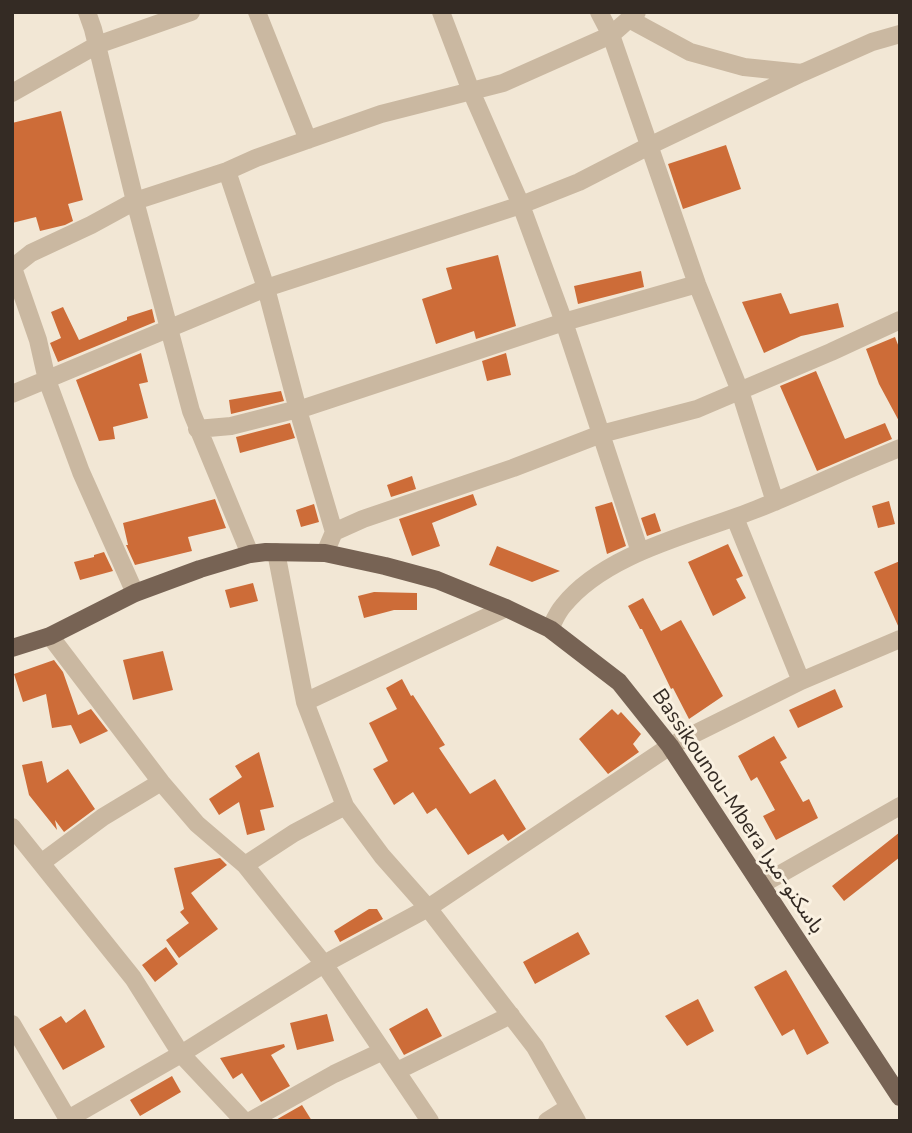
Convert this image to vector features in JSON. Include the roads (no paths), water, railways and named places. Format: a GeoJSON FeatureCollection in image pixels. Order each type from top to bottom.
{"type":"FeatureCollection","features":[{"type":"Feature","properties":{"kind":"main road","name":"Bassikounou-Mbera باسكنو-مبرا"},"geometry":{"type":"LineString","coordinates":[[12,648],[50,636],[135,593],[200,569],[250,554],[276,552],[325,553],[437,580],[550,629],[619,681],[670,747],[900,1097]]}},
{"type":"Feature","properties":{"kind":"street"},"geometry":{"type":"LineString","coordinates":[[87,12],[191,411],[250,554]]}},
{"type":"Feature","properties":{"kind":"street"},"geometry":{"type":"LineString","coordinates":[[12,93],[97,45],[191,12]]}},
{"type":"Feature","properties":{"kind":"street"},"geometry":{"type":"LineString","coordinates":[[257,12],[308,140]]}},
{"type":"Feature","properties":{"kind":"street"},"geometry":{"type":"LineString","coordinates":[[440,12],[521,205],[564,322],[640,552]]}},
{"type":"Feature","properties":{"kind":"street"},"geometry":{"type":"LineString","coordinates":[[599,12],[611,35],[697,284],[740,391],[775,502]]}},
{"type":"Feature","properties":{"kind":"street"},"geometry":{"type":"LineString","coordinates":[[135,593],[81,472],[47,380],[38,340],[13,267],[31,253],[91,226],[135,201],[227,171],[256,158],[381,114],[503,83],[611,35],[633,16],[690,52],[744,67],[802,73]]}},
{"type":"Feature","properties":{"kind":"street"},"geometry":{"type":"LineString","coordinates":[[12,394],[267,288],[521,205],[579,183],[649,146],[802,73],[872,42],[900,34]]}},
{"type":"Feature","properties":{"kind":"street"},"geometry":{"type":"LineString","coordinates":[[227,171],[267,288],[298,410],[334,532],[325,553]]}},
{"type":"Feature","properties":{"kind":"street"},"geometry":{"type":"LineString","coordinates":[[197,429],[232,426],[298,410],[564,322],[697,284]]}},
{"type":"Feature","properties":{"kind":"street"},"geometry":{"type":"LineString","coordinates":[[334,532],[363,519],[513,468],[601,434],[697,409],[900,320]]}},
{"type":"Feature","properties":{"kind":"street"},"geometry":{"type":"LineString","coordinates":[[550,629],[561,608],[576,592],[597,575],[640,552],[775,502],[900,448]]}},
{"type":"Feature","properties":{"kind":"street"},"geometry":{"type":"LineString","coordinates":[[735,518],[801,681]]}},
{"type":"Feature","properties":{"kind":"street"},"geometry":{"type":"LineString","coordinates":[[276,552],[305,702],[345,806],[535,1047],[573,1114],[547,1121]]}},
{"type":"Feature","properties":{"kind":"street"},"geometry":{"type":"LineString","coordinates":[[305,702],[506,608]]}},
{"type":"Feature","properties":{"kind":"street"},"geometry":{"type":"LineString","coordinates":[[50,636],[161,782],[197,824],[245,865],[324,964],[430,1121]]}},
{"type":"Feature","properties":{"kind":"street"},"geometry":{"type":"LineString","coordinates":[[12,1024],[68,1120],[181,1054],[324,964],[428,908],[670,747],[801,681],[900,639]]}},
{"type":"Feature","properties":{"kind":"street"},"geometry":{"type":"LineString","coordinates":[[41,863],[103,817],[161,782]]}},
{"type":"Feature","properties":{"kind":"street"},"geometry":{"type":"LineString","coordinates":[[245,865],[294,833],[345,806]]}},
{"type":"Feature","properties":{"kind":"street"},"geometry":{"type":"LineString","coordinates":[[761,885],[900,806]]}},
{"type":"Feature","properties":{"kind":"street"},"geometry":{"type":"LineString","coordinates":[[12,827],[133,978],[181,1054],[244,1121]]}},
{"type":"Feature","properties":{"kind":"street"},"geometry":{"type":"LineString","coordinates":[[397,1071],[511,1015]]}},
{"type":"Feature","properties":{"kind":"street"},"geometry":{"type":"LineString","coordinates":[[250,1121],[334,1074],[383,1051]]}}]}
